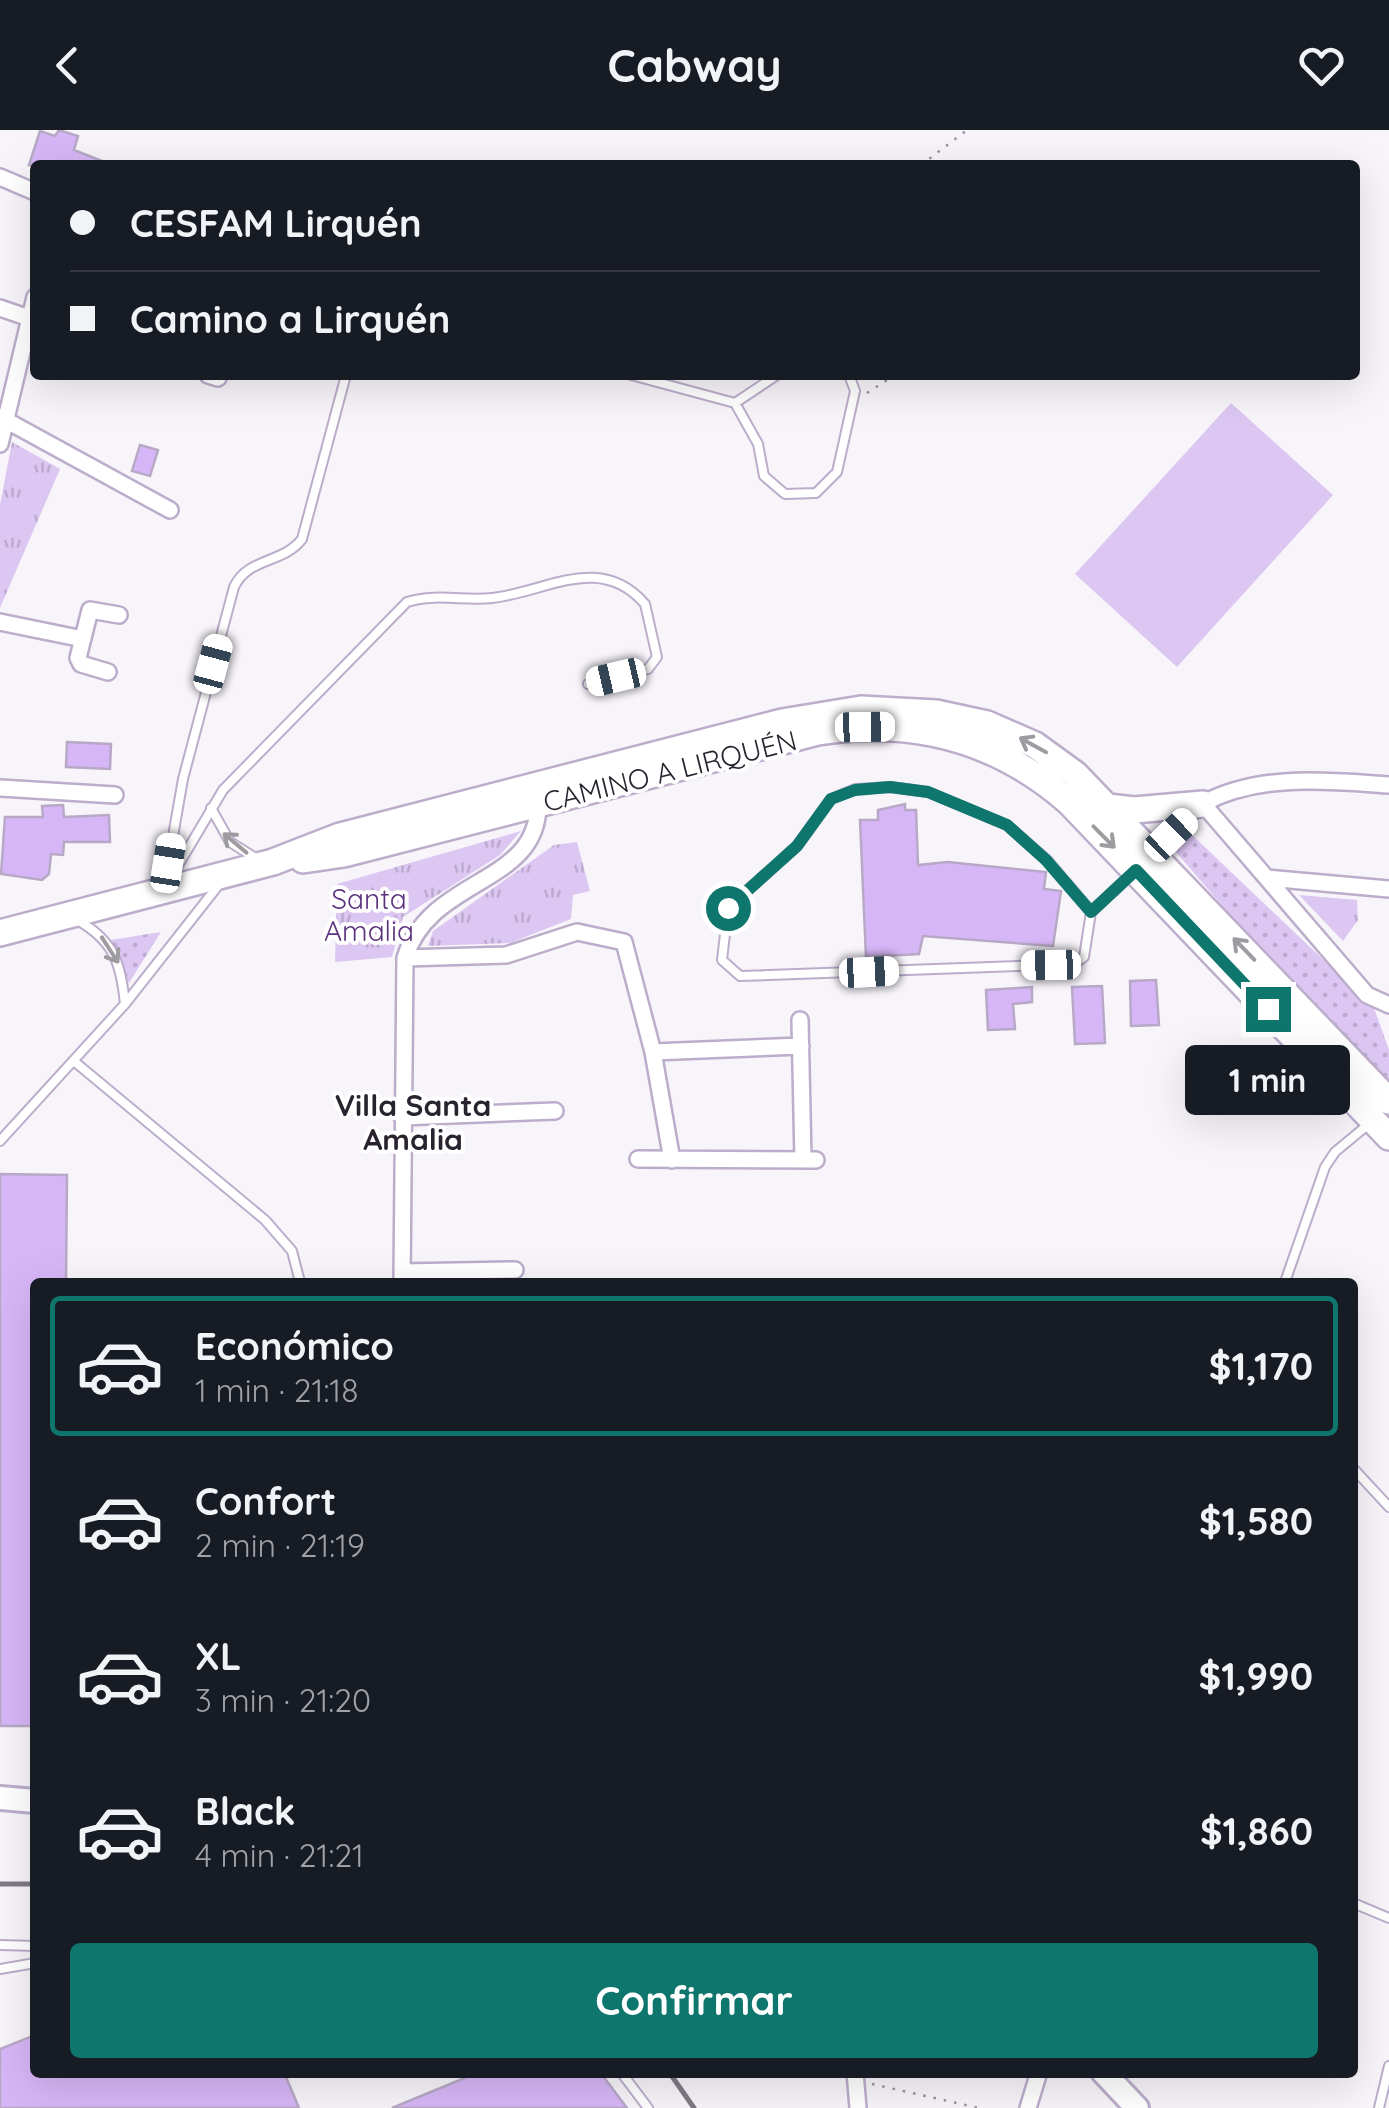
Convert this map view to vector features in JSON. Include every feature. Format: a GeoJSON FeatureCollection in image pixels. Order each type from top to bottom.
{"type":"FeatureCollection","features":[{"type":"Feature","properties":{"kind":"main road","name":"CAMINO A LIRQUÉN"},"geometry":{"type":"LineString","coordinates":[[0,933],[273,862],[340,836],[782,722],[861,709],[936,712],[999,729],[1056,758],[1108,806],[1145,862]]}},
{"type":"Feature","properties":{"kind":"main road","name":"CAMINO A LIRQUÉN"},"geometry":{"type":"LineString","coordinates":[[273,862],[344,854],[818,732],[865,727],[916,729],[970,741],[1032,772],[1145,862],[1384,1120]]}},
{"type":"Feature","properties":{"kind":"main road"},"geometry":{"type":"LineString","coordinates":[[1108,806],[1134,810],[1203,804]]}},
{"type":"Feature","properties":{"kind":"street"},"geometry":{"type":"LineString","coordinates":[[0,177],[30,190]]}},
{"type":"Feature","properties":{"kind":"street"},"geometry":{"type":"LineString","coordinates":[[0,308],[30,318]]}},
{"type":"Feature","properties":{"kind":"street"},"geometry":{"type":"LineString","coordinates":[[0,444],[3,418],[30,326]]}},
{"type":"Feature","properties":{"kind":"street"},"geometry":{"type":"LineString","coordinates":[[3,418],[170,510]]}},
{"type":"Feature","properties":{"kind":"street"},"geometry":{"type":"LineString","coordinates":[[108,672],[78,662],[82,639],[92,609],[119,615]]}},
{"type":"Feature","properties":{"kind":"street"},"geometry":{"type":"LineString","coordinates":[[0,622],[82,639]]}},
{"type":"Feature","properties":{"kind":"street"},"geometry":{"type":"LineString","coordinates":[[1145,862],[1203,804],[1292,781],[1389,785]]}},
{"type":"Feature","properties":{"kind":"street"},"geometry":{"type":"LineString","coordinates":[[0,788],[115,795]]}},
{"type":"Feature","properties":{"kind":"street"},"geometry":{"type":"LineString","coordinates":[[515,1270],[402,1277],[405,958],[429,914],[526,848],[536,828],[538,804]]}},
{"type":"Feature","properties":{"kind":"street"},"geometry":{"type":"LineString","coordinates":[[1203,804],[1368,995],[1389,1006]]}},
{"type":"Feature","properties":{"kind":"street"},"geometry":{"type":"LineString","coordinates":[[1267,878],[1389,890]]}},
{"type":"Feature","properties":{"kind":"street"},"geometry":{"type":"LineString","coordinates":[[405,958],[506,955],[577,932],[624,942],[653,1052],[672,1160]]}},
{"type":"Feature","properties":{"kind":"street"},"geometry":{"type":"LineString","coordinates":[[638,1159],[810,1160],[800,1020]]}},
{"type":"Feature","properties":{"kind":"street"},"geometry":{"type":"LineString","coordinates":[[653,1052],[800,1046]]}},
{"type":"Feature","properties":{"kind":"street"},"geometry":{"type":"LineString","coordinates":[[402,1117],[555,1111]]}},
{"type":"Feature","properties":{"kind":"street"},"geometry":{"type":"LineString","coordinates":[[0,1798],[30,1800]]}},
{"type":"Feature","properties":{"kind":"street"},"geometry":{"type":"LineString","coordinates":[[855,2078],[858,2108]]}},
{"type":"Feature","properties":{"kind":"street"},"geometry":{"type":"LineString","coordinates":[[1028,2108],[1037,2078]]}},
{"type":"Feature","properties":{"kind":"street"},"geometry":{"type":"LineString","coordinates":[[1110,2078],[1137,2108]]}},
{"type":"Feature","properties":{"kind":"lane"},"geometry":{"type":"LineString","coordinates":[[163,890],[182,780],[234,587],[250,567],[291,551],[302,540],[345,380]]}},
{"type":"Feature","properties":{"kind":"lane"},"geometry":{"type":"LineString","coordinates":[[649,380],[735,402],[758,444],[764,476],[786,494],[816,493],[837,472],[855,391],[852,380]]}},
{"type":"Feature","properties":{"kind":"lane"},"geometry":{"type":"LineString","coordinates":[[735,402],[769,380]]}},
{"type":"Feature","properties":{"kind":"lane"},"geometry":{"type":"LineString","coordinates":[[163,890],[210,808],[407,602],[436,595],[492,598],[583,576],[606,577],[645,604],[657,658],[648,669],[588,684]]}},
{"type":"Feature","properties":{"kind":"lane"},"geometry":{"type":"LineString","coordinates":[[1091,912],[1046,860],[988,815],[928,792],[855,790],[831,799],[797,846],[728,908],[722,960],[740,976],[1074,964],[1084,956],[1091,912],[1145,862]]}},
{"type":"Feature","properties":{"kind":"lane"},"geometry":{"type":"LineString","coordinates":[[210,808],[230,842],[250,856],[273,862]]}},
{"type":"Feature","properties":{"kind":"lane"},"geometry":{"type":"LineString","coordinates":[[0,1141],[126,1004],[228,874]]}},
{"type":"Feature","properties":{"kind":"lane"},"geometry":{"type":"LineString","coordinates":[[66,916],[91,928],[117,954],[126,1004]]}},
{"type":"Feature","properties":{"kind":"lane"},"geometry":{"type":"LineString","coordinates":[[74,1062],[265,1220],[292,1251],[299,1278]]}},
{"type":"Feature","properties":{"kind":"lane"},"geometry":{"type":"LineString","coordinates":[[1286,1278],[1325,1167],[1335,1152],[1384,1120]]}},
{"type":"Feature","properties":{"kind":"lane"},"geometry":{"type":"LineString","coordinates":[[1358,1473],[1389,1506]]}},
{"type":"Feature","properties":{"kind":"lane"},"geometry":{"type":"LineString","coordinates":[[1358,1905],[1389,1918]]}},
{"type":"Feature","properties":{"kind":"lane"},"geometry":{"type":"LineString","coordinates":[[0,1945],[30,1946]]}},
{"type":"Feature","properties":{"kind":"lane"},"geometry":{"type":"LineString","coordinates":[[0,1969],[30,1965]]}},
{"type":"Feature","properties":{"kind":"lane"},"geometry":{"type":"LineString","coordinates":[[1379,2108],[1389,2066]]}},
{"type":"Feature","properties":{"kind":"lane"},"geometry":{"type":"LineString","coordinates":[[626,2078],[648,2108]]}},
{"type":"Feature","properties":{"kind":"path"},"geometry":{"type":"LineString","coordinates":[[928,160],[967,130]]}},
{"type":"Feature","properties":{"kind":"path"},"geometry":{"type":"LineString","coordinates":[[855,391],[866,394],[888,380]]}},
{"type":"Feature","properties":{"kind":"path"},"geometry":{"type":"LineString","coordinates":[[863,2078],[979,2108]]}},
{"type":"Feature","properties":{"kind":"green space"},"geometry":{"type":"Polygon","coordinates":[[[1231,403],[1333,495],[1177,667],[1075,574],[1231,403]]]}},
{"type":"Feature","properties":{"kind":"green space"},"geometry":{"type":"Polygon","coordinates":[[[12,442],[60,469],[0,608],[0,505],[12,442]]]}},
{"type":"Feature","properties":{"kind":"green space","name":"Santa Amalia"},"geometry":{"type":"Polygon","coordinates":[[[521,831],[500,855],[403,917],[392,957],[335,962],[337,884],[521,831]]]}},
{"type":"Feature","properties":{"kind":"green space"},"geometry":{"type":"Polygon","coordinates":[[[1189,832],[1374,1008],[1389,1050],[1389,1080],[1267,958],[1176,852],[1189,832]]]}},
{"type":"Feature","properties":{"kind":"green space"},"geometry":{"type":"Polygon","coordinates":[[[577,842],[590,891],[573,895],[571,919],[510,943],[428,946],[433,931],[554,845],[577,842]]]}},
{"type":"Feature","properties":{"kind":"green space"},"geometry":{"type":"Polygon","coordinates":[[[1299,895],[1357,900],[1358,920],[1343,941],[1299,895]]]}},
{"type":"Feature","properties":{"kind":"green space"},"geometry":{"type":"Polygon","coordinates":[[[161,932],[129,983],[104,941],[161,932]]]}},
{"type":"Feature","properties":{"kind":"building"},"geometry":{"type":"Polygon","coordinates":[[[59,130],[78,136],[74,150],[99,160],[31,160],[40,131],[55,136],[59,130]]]}},
{"type":"Feature","properties":{"kind":"building"},"geometry":{"type":"Polygon","coordinates":[[[140,445],[158,450],[150,476],[132,471],[140,445]]]}},
{"type":"Feature","properties":{"kind":"building"},"geometry":{"type":"Polygon","coordinates":[[[67,742],[111,744],[110,769],[66,767],[67,742]]]}},
{"type":"Feature","properties":{"kind":"building"},"geometry":{"type":"Polygon","coordinates":[[[905,804],[905,810],[916,810],[918,865],[948,862],[1046,872],[1044,889],[1061,891],[1053,946],[923,936],[919,954],[866,957],[860,820],[878,820],[878,810],[905,804]]]}},
{"type":"Feature","properties":{"kind":"building"},"geometry":{"type":"Polygon","coordinates":[[[63,805],[64,817],[109,815],[110,842],[64,842],[63,855],[51,854],[49,874],[42,880],[1,874],[5,817],[43,817],[42,806],[63,805]]]}},
{"type":"Feature","properties":{"kind":"building"},"geometry":{"type":"Polygon","coordinates":[[[1156,980],[1159,1025],[1131,1026],[1130,981],[1156,980]]]}},
{"type":"Feature","properties":{"kind":"building"},"geometry":{"type":"Polygon","coordinates":[[[1102,986],[1105,1043],[1075,1044],[1072,987],[1102,986]]]}},
{"type":"Feature","properties":{"kind":"building"},"geometry":{"type":"Polygon","coordinates":[[[1032,987],[1032,1002],[1013,1004],[1015,1029],[988,1030],[986,990],[1032,987]]]}},
{"type":"Feature","properties":{"kind":"building"},"geometry":{"type":"Polygon","coordinates":[[[0,1174],[67,1175],[66,1278],[30,1278],[30,1726],[0,1726],[0,1174]]]}},
{"type":"Feature","properties":{"kind":"building"},"geometry":{"type":"Polygon","coordinates":[[[30,2037],[30,2078],[286,2078],[299,2108],[0,2108],[0,2049],[30,2037]]]}},
{"type":"Feature","properties":{"kind":"building"},"geometry":{"type":"Polygon","coordinates":[[[464,2078],[604,2078],[627,2108],[392,2108],[464,2078]]]}},
{"type":"Feature","properties":{"kind":"railway"},"geometry":{"type":"LineString","coordinates":[[0,1884],[30,1884]]}},
{"type":"Feature","properties":{"kind":"railway"},"geometry":{"type":"LineString","coordinates":[[673,2078],[694,2108]]}},
{"type":"Feature","properties":{"kind":"district","name":"Villa Santa Amalia"},"geometry":{"type":"Point","coordinates":[413,1123]}},
{"type":"Feature","properties":{"kind":"route"},"geometry":{"type":"LineString","coordinates":[[728,908],[797,846],[831,799],[870,788],[928,792],[1007,825],[1046,860],[1091,912],[1136,870],[1268,1009]]}}]}
